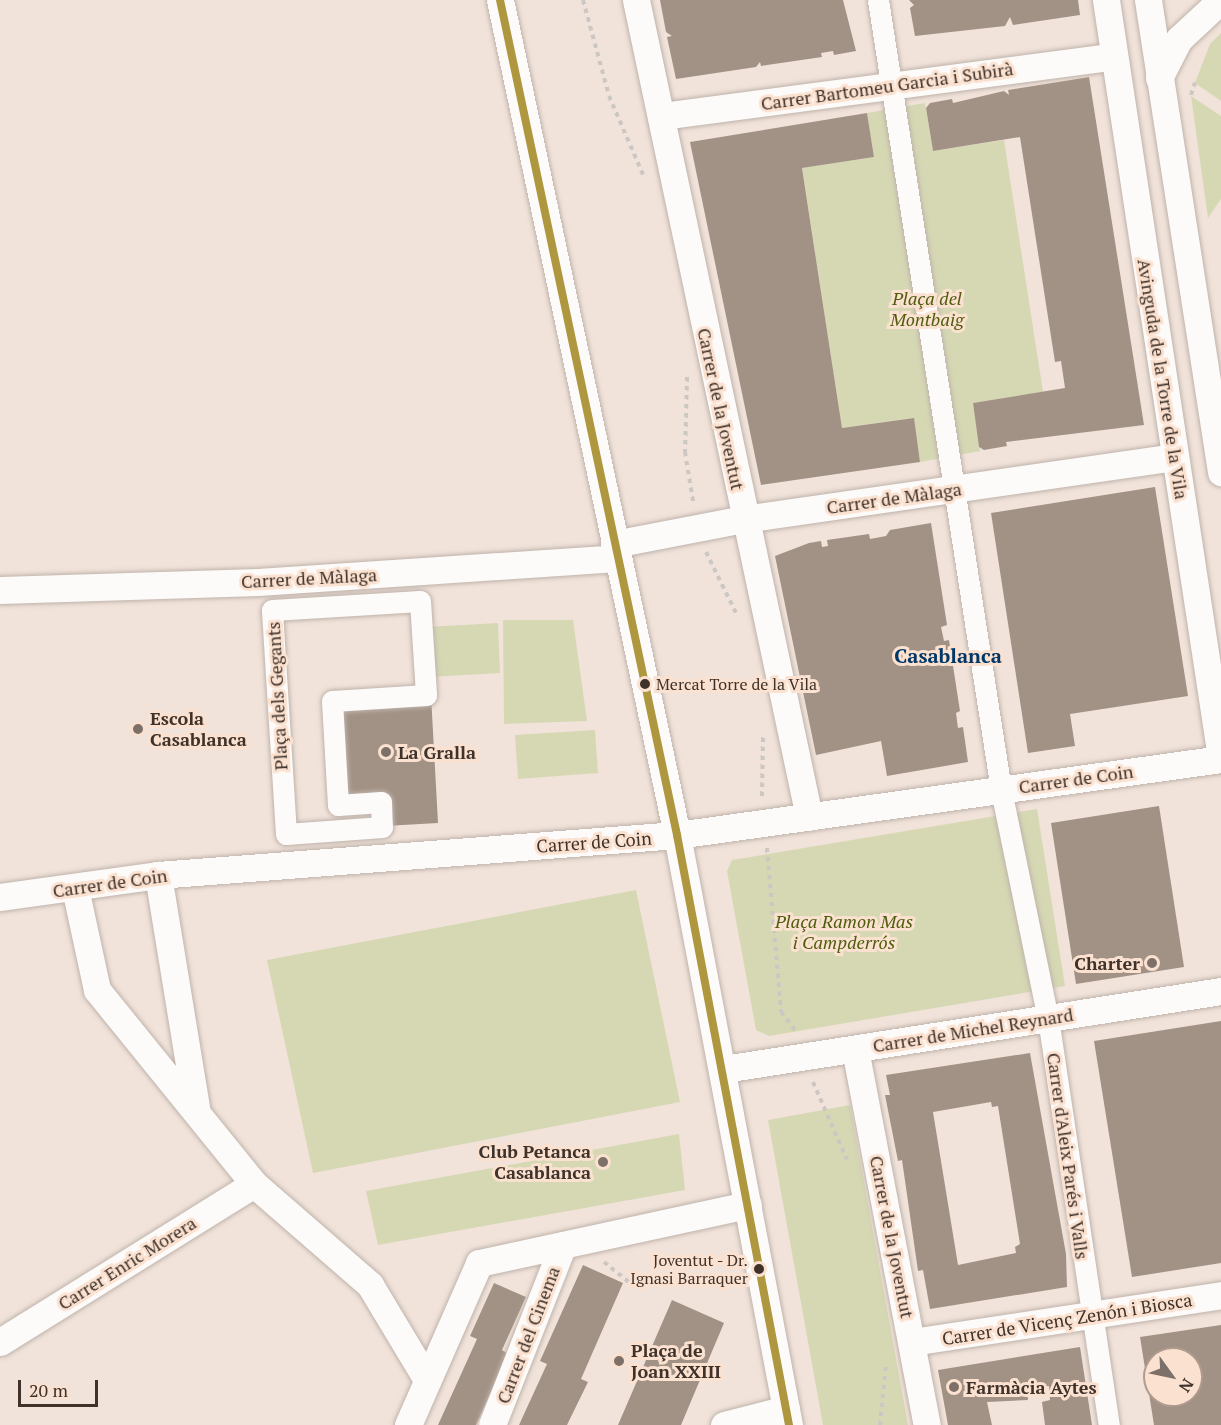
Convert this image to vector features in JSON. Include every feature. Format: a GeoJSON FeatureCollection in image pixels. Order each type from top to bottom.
{"type":"FeatureCollection","features":[{"type":"Feature","properties":{"kind":"street"},"geometry":{"type":"LineString","coordinates":[[500,0],[677,835],[724,1069],[788,1417],[724,1425]]}},
{"type":"Feature","properties":{"kind":"street","name":"Carrer de la Joventut"},"geometry":{"type":"LineString","coordinates":[[636,0],[744,519],[809,817]]}},
{"type":"Feature","properties":{"kind":"street","name":"Carrer d'Aleix Parés i Valls"},"geometry":{"type":"LineString","coordinates":[[878,0],[1001,790],[1048,1018],[1109,1425]]}},
{"type":"Feature","properties":{"kind":"street","name":"Avinguda de la Torre de la Vila"},"geometry":{"type":"LineString","coordinates":[[1106,0],[1221,758]]}},
{"type":"Feature","properties":{"kind":"street"},"geometry":{"type":"LineString","coordinates":[[1148,0],[1221,472]]}},
{"type":"Feature","properties":{"kind":"street"},"geometry":{"type":"LineString","coordinates":[[1159,78],[1179,39],[1221,0]]}},
{"type":"Feature","properties":{"kind":"street","name":"Carrer Bartomeu Garcia i Subirà"},"geometry":{"type":"LineString","coordinates":[[661,116],[1114,56]]}},
{"type":"Feature","properties":{"kind":"street","name":"Carrer de Màlaga"},"geometry":{"type":"LineString","coordinates":[[0,590],[258,582],[615,551],[699,528],[744,519],[1175,458]]}},
{"type":"Feature","properties":{"kind":"street","name":"Plaça dels Gegants"},"geometry":{"type":"LineString","coordinates":[[420,601],[426,694],[332,701],[338,805],[381,802],[382,827],[286,834],[272,610],[420,601]]}},
{"type":"Feature","properties":{"kind":"street","name":"Carrer de Coin"},"geometry":{"type":"LineString","coordinates":[[0,897],[158,875],[677,835],[1221,758]]}},
{"type":"Feature","properties":{"kind":"street"},"geometry":{"type":"LineString","coordinates":[[158,875],[196,1107]]}},
{"type":"Feature","properties":{"kind":"street"},"geometry":{"type":"LineString","coordinates":[[75,888],[97,990],[196,1107],[254,1184],[370,1285],[427,1380]]}},
{"type":"Feature","properties":{"kind":"street","name":"Carrer de Michel Reynard"},"geometry":{"type":"LineString","coordinates":[[724,1069],[1221,991]]}},
{"type":"Feature","properties":{"kind":"street","name":"Carrer de la Joventut"},"geometry":{"type":"LineString","coordinates":[[855,1049],[927,1425]]}},
{"type":"Feature","properties":{"kind":"street","name":"Carrer Enric Morera"},"geometry":{"type":"LineString","coordinates":[[0,1342],[254,1184]]}},
{"type":"Feature","properties":{"kind":"street"},"geometry":{"type":"LineString","coordinates":[[408,1425],[479,1263],[748,1205]]}},
{"type":"Feature","properties":{"kind":"street","name":"Carrer del Cinema"},"geometry":{"type":"LineString","coordinates":[[492,1425],[563,1245]]}},
{"type":"Feature","properties":{"kind":"street","name":"Carrer de Vicenç Zenón i Biosca"},"geometry":{"type":"LineString","coordinates":[[912,1342],[1221,1295]]}},
{"type":"Feature","properties":{"kind":"path"},"geometry":{"type":"LineString","coordinates":[[583,0],[609,96],[649,188]]}},
{"type":"Feature","properties":{"kind":"path"},"geometry":{"type":"LineString","coordinates":[[1191,96],[1195,83]]}},
{"type":"Feature","properties":{"kind":"path"},"geometry":{"type":"LineString","coordinates":[[687,371],[685,452],[699,528],[716,580],[742,622]]}},
{"type":"Feature","properties":{"kind":"path"},"geometry":{"type":"LineString","coordinates":[[764,731],[764,823],[781,1011],[802,1041],[825,1116],[852,1172]]}},
{"type":"Feature","properties":{"kind":"path"},"geometry":{"type":"LineString","coordinates":[[880,1425],[886,1358]]}},
{"type":"Feature","properties":{"kind":"green space"},"geometry":{"type":"Polygon","coordinates":[[[1221,33],[1221,101],[1195,83],[1210,44],[1221,33]]]}},
{"type":"Feature","properties":{"kind":"green space"},"geometry":{"type":"Polygon","coordinates":[[[1191,96],[1221,116],[1221,199],[1208,218],[1191,96]]]}},
{"type":"Feature","properties":{"kind":"green space","name":"Plaça del Montbaig"},"geometry":{"type":"Polygon","coordinates":[[[925,103],[933,151],[1004,140],[1043,392],[973,403],[980,451],[920,462],[913,418],[842,428],[802,168],[874,157],[867,113],[925,103]]]}},
{"type":"Feature","properties":{"kind":"green space"},"geometry":{"type":"Polygon","coordinates":[[[503,620],[573,620],[587,721],[504,724],[503,620]]]}},
{"type":"Feature","properties":{"kind":"green space"},"geometry":{"type":"Polygon","coordinates":[[[498,623],[500,673],[429,677],[427,627],[498,623]]]}},
{"type":"Feature","properties":{"kind":"green space"},"geometry":{"type":"Polygon","coordinates":[[[595,730],[598,773],[518,779],[515,735],[595,730]]]}},
{"type":"Feature","properties":{"kind":"green space","name":"Plaça Ramon Mas i Campderrós"},"geometry":{"type":"Polygon","coordinates":[[[1037,809],[1065,986],[769,1036],[756,1030],[727,871],[732,860],[1037,809]]]}},
{"type":"Feature","properties":{"kind":"green space"},"geometry":{"type":"Polygon","coordinates":[[[636,890],[680,1102],[313,1173],[267,960],[636,890]]]}},
{"type":"Feature","properties":{"kind":"green space"},"geometry":{"type":"Polygon","coordinates":[[[850,1105],[908,1425],[823,1425],[768,1120],[850,1105]]]}},
{"type":"Feature","properties":{"kind":"green space","name":"Club Petanca Casablanca"},"geometry":{"type":"Polygon","coordinates":[[[679,1134],[685,1190],[378,1245],[366,1191],[679,1134]]]}},
{"type":"Feature","properties":{"kind":"building"},"geometry":{"type":"Polygon","coordinates":[[[660,0],[843,0],[856,51],[834,55],[833,51],[821,53],[822,57],[761,66],[760,62],[756,67],[676,79],[667,37],[672,36],[666,32],[660,0]]]}},
{"type":"Feature","properties":{"kind":"building"},"geometry":{"type":"Polygon","coordinates":[[[909,0],[1078,0],[1080,15],[1013,25],[1010,17],[1005,26],[915,36],[910,8],[914,5],[909,0]]]}},
{"type":"Feature","properties":{"kind":"building"},"geometry":{"type":"Polygon","coordinates":[[[1089,77],[1144,425],[1006,442],[1007,446],[984,450],[979,447],[973,403],[1065,388],[1061,361],[1055,362],[1020,137],[933,151],[926,108],[930,103],[952,99],[953,103],[1004,91],[1009,95],[1008,90],[1089,77]]]}},
{"type":"Feature","properties":{"kind":"building"},"geometry":{"type":"Polygon","coordinates":[[[867,113],[874,157],[802,168],[842,428],[914,418],[920,462],[761,485],[690,142],[867,113]]]}},
{"type":"Feature","properties":{"kind":"building"},"geometry":{"type":"Polygon","coordinates":[[[1155,487],[1188,696],[1070,714],[1075,746],[1028,753],[991,513],[1155,487]]]}},
{"type":"Feature","properties":{"kind":"building"},"geometry":{"type":"Polygon","coordinates":[[[931,523],[947,625],[941,627],[944,641],[949,640],[960,711],[956,713],[958,728],[963,727],[968,762],[887,776],[881,741],[816,755],[775,556],[809,543],[821,541],[822,547],[828,546],[827,540],[869,534],[870,539],[886,536],[890,530],[931,523]]]}},
{"type":"Feature","properties":{"kind":"building","name":"La Gralla"},"geometry":{"type":"Polygon","coordinates":[[[431,695],[438,823],[385,826],[383,799],[342,800],[335,704],[431,695]]]}},
{"type":"Feature","properties":{"kind":"building"},"geometry":{"type":"Polygon","coordinates":[[[1159,806],[1184,967],[1076,984],[1051,823],[1159,806]]]}},
{"type":"Feature","properties":{"kind":"building"},"geometry":{"type":"Polygon","coordinates":[[[1221,1021],[1221,1263],[1132,1277],[1094,1041],[1221,1021]]]}},
{"type":"Feature","properties":{"kind":"building"},"geometry":{"type":"Polygon","coordinates":[[[1030,1053],[1066,1254],[1067,1287],[930,1309],[923,1270],[918,1271],[902,1160],[898,1161],[885,1095],[890,1095],[886,1075],[1030,1053]],[[991,1102],[933,1112],[958,1265],[1016,1253],[1015,1247],[1020,1244],[998,1106],[992,1107],[991,1102]]]}},
{"type":"Feature","properties":{"kind":"building"},"geometry":{"type":"Polygon","coordinates":[[[583,1265],[623,1283],[581,1379],[588,1382],[567,1425],[519,1425],[547,1364],[540,1361],[583,1265]]]}},
{"type":"Feature","properties":{"kind":"building"},"geometry":{"type":"Polygon","coordinates":[[[494,1283],[526,1297],[502,1350],[508,1354],[476,1425],[438,1425],[477,1339],[470,1336],[494,1283]]]}},
{"type":"Feature","properties":{"kind":"building"},"geometry":{"type":"Polygon","coordinates":[[[672,1300],[724,1323],[681,1425],[618,1425],[672,1300]]]}},
{"type":"Feature","properties":{"kind":"building"},"geometry":{"type":"Polygon","coordinates":[[[1221,1325],[1221,1425],[1154,1425],[1151,1407],[1203,1407],[1203,1347],[1143,1347],[1143,1356],[1140,1337],[1221,1325]]]}},
{"type":"Feature","properties":{"kind":"building"},"geometry":{"type":"Polygon","coordinates":[[[1080,1347],[1092,1425],[1045,1425],[1042,1402],[1050,1400],[1049,1386],[1027,1389],[1028,1400],[987,1402],[992,1425],[948,1425],[938,1370],[1080,1347]]]}},
{"type":"Feature","properties":{"kind":"transit line"},"geometry":{"type":"LineString","coordinates":[[500,0],[677,835],[789,1425]]}},
{"type":"Feature","properties":{"kind":"place","name":"Mercat Torre de la Vila"},"geometry":{"type":"Point","coordinates":[645,684]}},
{"type":"Feature","properties":{"kind":"place","name":"Escola Casablanca"},"geometry":{"type":"Point","coordinates":[138,729]}},
{"type":"Feature","properties":{"kind":"place","name":"La Gralla"},"geometry":{"type":"Point","coordinates":[386,752]}},
{"type":"Feature","properties":{"kind":"place","name":"Charter"},"geometry":{"type":"Point","coordinates":[1152,963]}},
{"type":"Feature","properties":{"kind":"place","name":"Club Petanca Casablanca"},"geometry":{"type":"Point","coordinates":[603,1162]}},
{"type":"Feature","properties":{"kind":"place","name":"Joventut - Dr. Ignasi Barraquer"},"geometry":{"type":"Point","coordinates":[759,1269]}},
{"type":"Feature","properties":{"kind":"place","name":"Plaça de Joan XXIII"},"geometry":{"type":"Point","coordinates":[619,1361]}},
{"type":"Feature","properties":{"kind":"place","name":"Farmàcia Aytes"},"geometry":{"type":"Point","coordinates":[954,1387]}},
{"type":"Feature","properties":{"kind":"district","name":"Casablanca"},"geometry":{"type":"Point","coordinates":[948,655]}}]}
